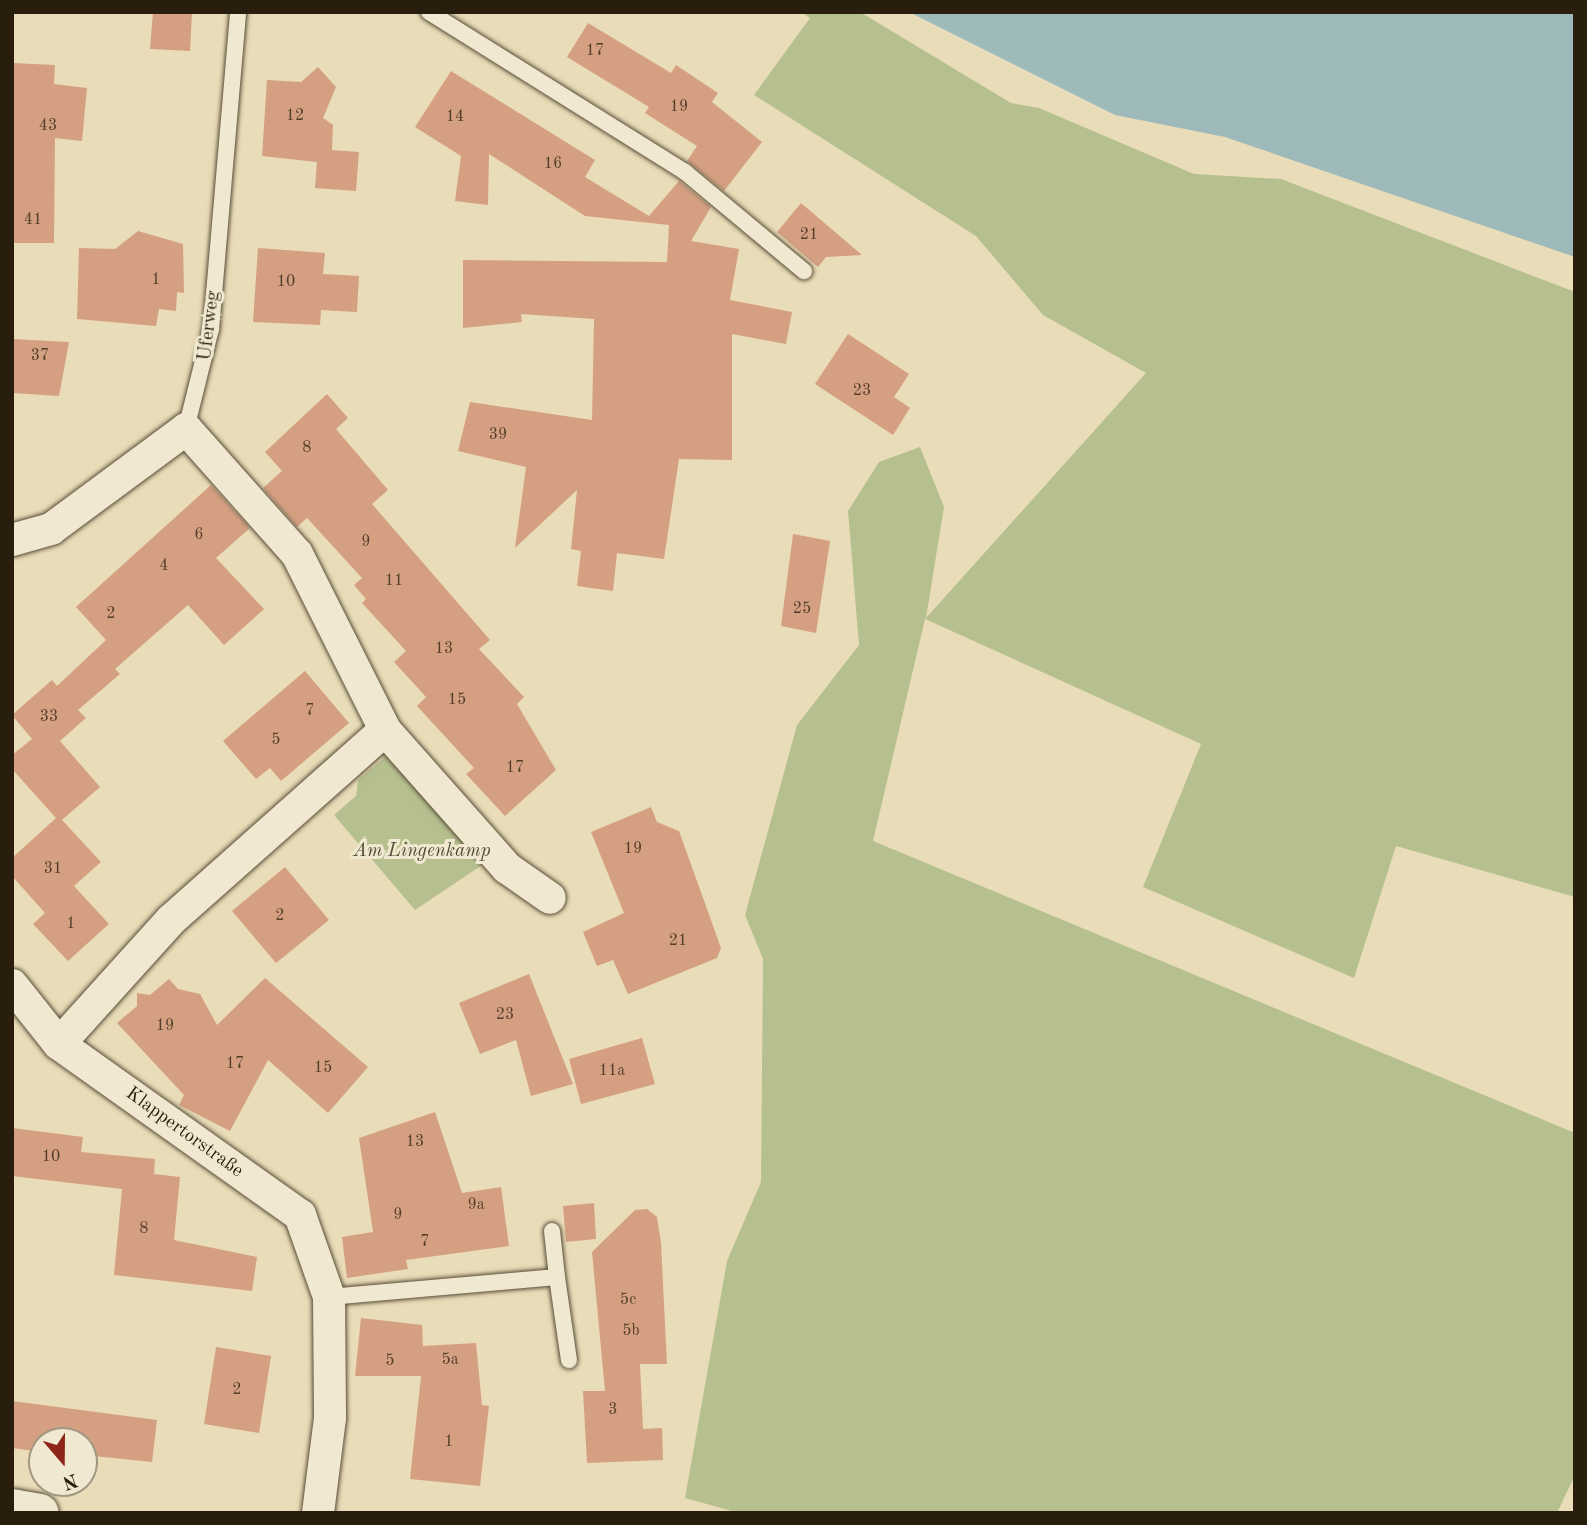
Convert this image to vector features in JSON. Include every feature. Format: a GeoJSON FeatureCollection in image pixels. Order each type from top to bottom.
{"type":"FeatureCollection","features":[{"type":"Feature","properties":{"kind":"street"},"geometry":{"type":"LineString","coordinates":[[12,540],[51,529],[186,429],[298,554],[385,730],[507,868],[550,898]]}},
{"type":"Feature","properties":{"kind":"street"},"geometry":{"type":"LineString","coordinates":[[59,1044],[171,920],[385,730]]}},
{"type":"Feature","properties":{"kind":"street","name":"Klappertorstraße"},"geometry":{"type":"LineString","coordinates":[[12,985],[59,1044],[300,1215],[329,1297],[330,1418],[317,1513]]}},
{"type":"Feature","properties":{"kind":"street"},"geometry":{"type":"LineString","coordinates":[[12,1508],[40,1513]]}},
{"type":"Feature","properties":{"kind":"lane","name":"Uferweg"},"geometry":{"type":"LineString","coordinates":[[186,429],[211,329],[238,12]]}},
{"type":"Feature","properties":{"kind":"lane"},"geometry":{"type":"LineString","coordinates":[[429,12],[685,172],[804,271]]}},
{"type":"Feature","properties":{"kind":"lane"},"geometry":{"type":"LineString","coordinates":[[552,1231],[569,1360]]}},
{"type":"Feature","properties":{"kind":"lane"},"geometry":{"type":"LineString","coordinates":[[329,1297],[557,1277]]}},
{"type":"Feature","properties":{"kind":"green space"},"geometry":{"type":"Polygon","coordinates":[[[801,12],[860,12],[1011,103],[1039,108],[1194,174],[1281,179],[1575,292],[1575,897],[1396,846],[1354,978],[1143,887],[1201,744],[925,619],[873,841],[1575,1133],[1575,1475],[1557,1513],[739,1513],[685,1498],[727,1261],[761,1182],[763,959],[745,915],[797,725],[859,645],[848,511],[879,462],[920,447],[944,507],[926,618],[1146,373],[1043,315],[976,236],[754,95],[810,18],[801,12]]]}},
{"type":"Feature","properties":{"kind":"green space","name":"Am Lingenkamp"},"geometry":{"type":"Polygon","coordinates":[[[390,753],[488,861],[415,910],[334,815],[356,796],[358,780],[390,753]]]}},
{"type":"Feature","properties":{"kind":"water"},"geometry":{"type":"Polygon","coordinates":[[[909,12],[1575,12],[1575,257],[1225,137],[1115,115],[909,12]]]}},
{"type":"Feature","properties":{"kind":"building"},"geometry":{"type":"Polygon","coordinates":[[[153,12],[192,12],[190,51],[150,49],[153,12]]]}},
{"type":"Feature","properties":{"kind":"building"},"geometry":{"type":"Polygon","coordinates":[[[588,23],[671,73],[676,65],[718,93],[712,102],[762,142],[724,191],[687,161],[697,146],[645,113],[649,107],[567,57],[588,23]]]}},
{"type":"Feature","properties":{"kind":"building"},"geometry":{"type":"Polygon","coordinates":[[[12,63],[55,65],[54,84],[87,88],[82,141],[55,138],[54,243],[12,243],[12,63]]]}},
{"type":"Feature","properties":{"kind":"building"},"geometry":{"type":"Polygon","coordinates":[[[318,67],[336,87],[323,118],[333,125],[332,150],[359,152],[356,191],[315,188],[317,162],[262,156],[267,80],[301,82],[318,67]]]}},
{"type":"Feature","properties":{"kind":"building"},"geometry":{"type":"Polygon","coordinates":[[[451,71],[595,160],[585,177],[649,216],[679,181],[711,207],[691,241],[739,249],[730,300],[792,312],[786,344],[732,334],[732,460],[679,459],[664,559],[617,553],[613,591],[577,586],[581,551],[571,549],[577,490],[515,548],[526,467],[458,451],[470,402],[592,420],[594,319],[521,314],[522,322],[463,328],[463,260],[667,262],[669,225],[585,216],[489,154],[488,205],[455,201],[461,156],[415,127],[451,71]]]}},
{"type":"Feature","properties":{"kind":"building"},"geometry":{"type":"Polygon","coordinates":[[[801,203],[862,255],[826,257],[818,267],[777,232],[801,203]]]}},
{"type":"Feature","properties":{"kind":"building"},"geometry":{"type":"Polygon","coordinates":[[[138,231],[183,244],[184,293],[177,292],[176,311],[159,309],[156,326],[77,319],[79,248],[115,249],[138,231]]]}},
{"type":"Feature","properties":{"kind":"building"},"geometry":{"type":"Polygon","coordinates":[[[258,248],[325,253],[323,274],[359,276],[357,312],[321,310],[320,325],[253,322],[258,248]]]}},
{"type":"Feature","properties":{"kind":"building"},"geometry":{"type":"Polygon","coordinates":[[[848,334],[909,374],[894,397],[910,408],[893,435],[815,384],[848,334]]]}},
{"type":"Feature","properties":{"kind":"building"},"geometry":{"type":"Polygon","coordinates":[[[12,339],[69,342],[59,396],[12,393],[12,339]]]}},
{"type":"Feature","properties":{"kind":"building"},"geometry":{"type":"Polygon","coordinates":[[[327,394],[348,418],[336,429],[388,490],[372,504],[490,640],[479,649],[524,697],[517,704],[556,770],[505,816],[466,774],[474,768],[417,706],[426,697],[394,662],[406,651],[362,603],[366,599],[354,585],[362,578],[307,518],[297,527],[263,488],[282,471],[265,452],[327,394]]]}},
{"type":"Feature","properties":{"kind":"building"},"geometry":{"type":"Polygon","coordinates":[[[211,485],[250,528],[216,558],[264,609],[224,645],[188,605],[115,669],[120,674],[78,710],[86,718],[60,741],[100,787],[62,820],[101,862],[74,886],[109,924],[68,961],[33,924],[45,913],[12,876],[12,858],[56,818],[12,769],[12,755],[32,739],[12,715],[52,680],[57,686],[106,640],[76,607],[211,485]]]}},
{"type":"Feature","properties":{"kind":"building"},"geometry":{"type":"Polygon","coordinates":[[[793,534],[830,541],[816,633],[781,626],[793,534]]]}},
{"type":"Feature","properties":{"kind":"building"},"geometry":{"type":"Polygon","coordinates":[[[305,671],[349,723],[281,781],[270,768],[256,779],[223,741],[305,671]]]}},
{"type":"Feature","properties":{"kind":"building"},"geometry":{"type":"Polygon","coordinates":[[[651,807],[657,822],[679,831],[721,948],[717,958],[628,994],[613,960],[597,966],[583,932],[624,913],[591,832],[651,807]]]}},
{"type":"Feature","properties":{"kind":"building"},"geometry":{"type":"Polygon","coordinates":[[[285,867],[329,920],[276,963],[232,911],[285,867]]]}},
{"type":"Feature","properties":{"kind":"building"},"geometry":{"type":"Polygon","coordinates":[[[529,974],[573,1084],[531,1096],[516,1040],[480,1054],[459,1003],[529,974]]]}},
{"type":"Feature","properties":{"kind":"building"},"geometry":{"type":"Polygon","coordinates":[[[265,978],[368,1067],[328,1113],[268,1060],[230,1131],[179,1105],[184,1095],[117,1023],[137,1006],[137,993],[150,995],[169,979],[178,989],[200,994],[217,1025],[265,978]]]}},
{"type":"Feature","properties":{"kind":"building"},"geometry":{"type":"Polygon","coordinates":[[[642,1038],[655,1084],[581,1104],[569,1059],[642,1038]]]}},
{"type":"Feature","properties":{"kind":"building"},"geometry":{"type":"Polygon","coordinates":[[[435,1112],[462,1193],[501,1187],[509,1246],[406,1260],[408,1269],[347,1278],[342,1237],[373,1232],[359,1138],[435,1112]]]}},
{"type":"Feature","properties":{"kind":"building"},"geometry":{"type":"Polygon","coordinates":[[[12,1128],[83,1137],[81,1152],[155,1159],[154,1174],[180,1177],[174,1240],[257,1257],[252,1291],[114,1275],[122,1189],[12,1176],[12,1128]]]}},
{"type":"Feature","properties":{"kind":"building"},"geometry":{"type":"Polygon","coordinates":[[[594,1203],[596,1239],[566,1242],[563,1206],[594,1203]]]}},
{"type":"Feature","properties":{"kind":"building"},"geometry":{"type":"Polygon","coordinates":[[[647,1209],[657,1217],[661,1243],[667,1364],[640,1364],[643,1429],[662,1428],[663,1460],[587,1463],[583,1391],[605,1391],[592,1252],[635,1210],[647,1209]]]}},
{"type":"Feature","properties":{"kind":"building"},"geometry":{"type":"Polygon","coordinates":[[[361,1318],[422,1325],[423,1346],[476,1343],[482,1405],[489,1406],[480,1486],[410,1479],[421,1376],[355,1376],[361,1318]]]}},
{"type":"Feature","properties":{"kind":"building"},"geometry":{"type":"Polygon","coordinates":[[[216,1347],[271,1356],[259,1433],[204,1424],[216,1347]]]}},
{"type":"Feature","properties":{"kind":"building"},"geometry":{"type":"Polygon","coordinates":[[[12,1401],[157,1420],[152,1462],[98,1456],[98,1427],[28,1427],[28,1450],[12,1448],[12,1401]]]}}]}
